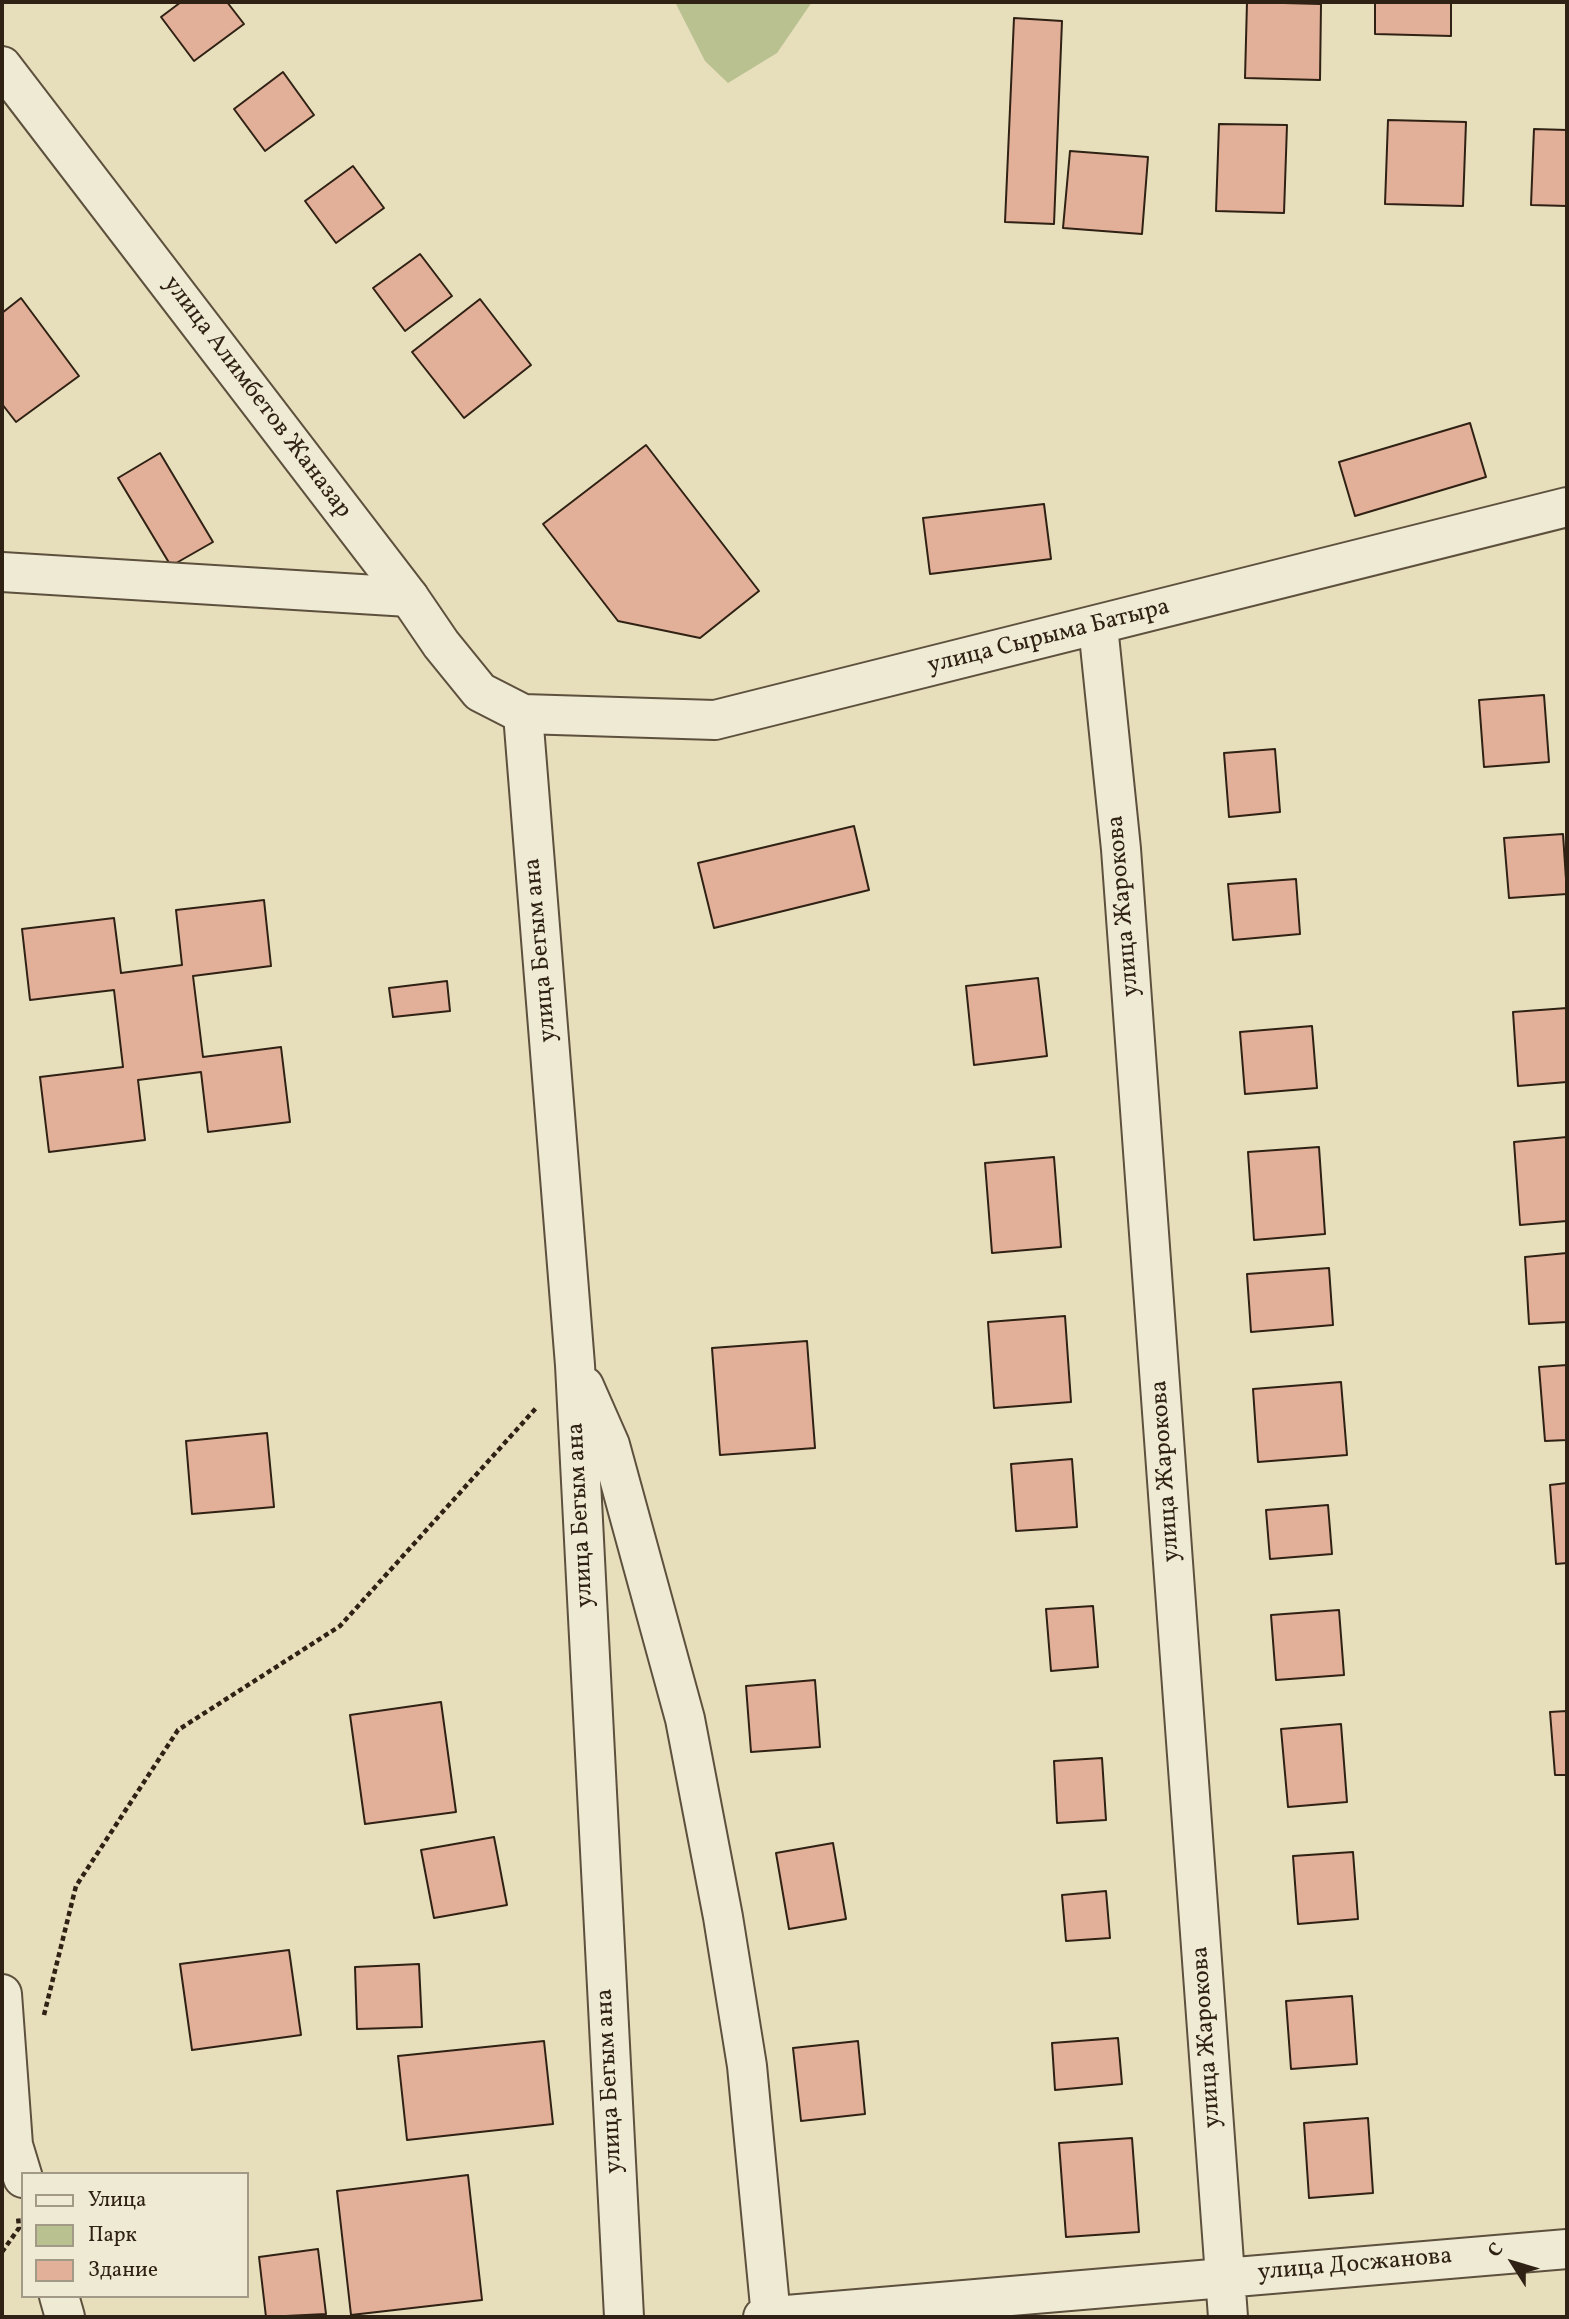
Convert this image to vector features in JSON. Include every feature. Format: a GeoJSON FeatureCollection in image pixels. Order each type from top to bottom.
{"type":"FeatureCollection","features":[{"type":"Feature","properties":{"kind":"street","name":"улица Алимбетов Жаназар"},"geometry":{"type":"LineString","coordinates":[[2,65],[480,692],[523,714]]}},
{"type":"Feature","properties":{"kind":"street","name":"улица Сырыма Батыра"},"geometry":{"type":"LineString","coordinates":[[523,714],[715,720],[1567,507]]}},
{"type":"Feature","properties":{"kind":"street"},"geometry":{"type":"LineString","coordinates":[[2,572],[409,597]]}},
{"type":"Feature","properties":{"kind":"street","name":"улица Жарокова"},"geometry":{"type":"LineString","coordinates":[[1098,626],[1121,849],[1228,2317]]}},
{"type":"Feature","properties":{"kind":"street","name":"улица Бегым ана"},"geometry":{"type":"LineString","coordinates":[[523,714],[575,1365],[624,2317]]}},
{"type":"Feature","properties":{"kind":"street"},"geometry":{"type":"LineString","coordinates":[[575,1365],[610,1445],[685,1718],[723,1917],[747,2066],[771,2317]]}},
{"type":"Feature","properties":{"kind":"street"},"geometry":{"type":"LineString","coordinates":[[2,1994],[13,2145],[20,2196]]}},
{"type":"Feature","properties":{"kind":"street","name":"улица Досжанова"},"geometry":{"type":"LineString","coordinates":[[763,2317],[1567,2249]]}},
{"type":"Feature","properties":{"kind":"street"},"geometry":{"type":"LineString","coordinates":[[60,2298],[65,2317]]}},
{"type":"Feature","properties":{"kind":"path"},"geometry":{"type":"LineString","coordinates":[[43,2022],[76,1886],[178,1730],[340,1626],[575,1365]]}},
{"type":"Feature","properties":{"kind":"path"},"geometry":{"type":"LineString","coordinates":[[2,2252],[19,2228],[20,2196]]}},
{"type":"Feature","properties":{"kind":"green space"},"geometry":{"type":"Polygon","coordinates":[[[675,2],[812,2],[777,53],[728,83],[705,61],[675,2]]]}},
{"type":"Feature","properties":{"kind":"building"},"geometry":{"type":"Polygon","coordinates":[[[181,2],[227,2],[244,24],[194,61],[161,17],[181,2]]]}},
{"type":"Feature","properties":{"kind":"building"},"geometry":{"type":"Polygon","coordinates":[[[1247,2],[1321,4],[1320,80],[1245,78],[1247,2]]]}},
{"type":"Feature","properties":{"kind":"building"},"geometry":{"type":"Polygon","coordinates":[[[1375,2],[1451,2],[1451,36],[1375,34],[1375,2]]]}},
{"type":"Feature","properties":{"kind":"building"},"geometry":{"type":"Polygon","coordinates":[[[1014,18],[1062,21],[1054,224],[1005,222],[1014,18]]]}},
{"type":"Feature","properties":{"kind":"building"},"geometry":{"type":"Polygon","coordinates":[[[283,72],[314,115],[265,151],[234,109],[283,72]]]}},
{"type":"Feature","properties":{"kind":"building"},"geometry":{"type":"Polygon","coordinates":[[[1388,120],[1466,122],[1463,206],[1385,204],[1388,120]]]}},
{"type":"Feature","properties":{"kind":"building"},"geometry":{"type":"Polygon","coordinates":[[[1219,124],[1287,125],[1284,213],[1216,211],[1219,124]]]}},
{"type":"Feature","properties":{"kind":"building"},"geometry":{"type":"Polygon","coordinates":[[[1534,129],[1567,130],[1567,206],[1531,205],[1534,129]]]}},
{"type":"Feature","properties":{"kind":"building"},"geometry":{"type":"Polygon","coordinates":[[[1070,151],[1148,157],[1142,234],[1063,228],[1070,151]]]}},
{"type":"Feature","properties":{"kind":"building"},"geometry":{"type":"Polygon","coordinates":[[[353,166],[384,208],[336,243],[305,201],[353,166]]]}},
{"type":"Feature","properties":{"kind":"building"},"geometry":{"type":"Polygon","coordinates":[[[420,254],[452,296],[405,331],[373,288],[420,254]]]}},
{"type":"Feature","properties":{"kind":"building"},"geometry":{"type":"Polygon","coordinates":[[[21,298],[79,376],[16,422],[2,404],[2,313],[21,298]]]}},
{"type":"Feature","properties":{"kind":"building"},"geometry":{"type":"Polygon","coordinates":[[[480,299],[531,365],[464,418],[412,352],[480,299]]]}},
{"type":"Feature","properties":{"kind":"building"},"geometry":{"type":"Polygon","coordinates":[[[1470,423],[1486,477],[1355,516],[1339,462],[1470,423]]]}},
{"type":"Feature","properties":{"kind":"building"},"geometry":{"type":"Polygon","coordinates":[[[646,445],[759,591],[700,638],[618,621],[543,524],[646,445]]]}},
{"type":"Feature","properties":{"kind":"building"},"geometry":{"type":"Polygon","coordinates":[[[160,453],[213,542],[171,566],[118,478],[160,453]]]}},
{"type":"Feature","properties":{"kind":"building"},"geometry":{"type":"Polygon","coordinates":[[[1044,504],[1051,559],[930,574],[923,518],[1044,504]]]}},
{"type":"Feature","properties":{"kind":"building"},"geometry":{"type":"Polygon","coordinates":[[[1544,695],[1549,762],[1484,767],[1479,700],[1544,695]]]}},
{"type":"Feature","properties":{"kind":"building"},"geometry":{"type":"Polygon","coordinates":[[[1275,749],[1280,812],[1229,817],[1224,753],[1275,749]]]}},
{"type":"Feature","properties":{"kind":"building"},"geometry":{"type":"Polygon","coordinates":[[[854,826],[869,890],[714,928],[698,863],[854,826]]]}},
{"type":"Feature","properties":{"kind":"building"},"geometry":{"type":"Polygon","coordinates":[[[1563,834],[1567,894],[1509,898],[1504,838],[1563,834]]]}},
{"type":"Feature","properties":{"kind":"building"},"geometry":{"type":"Polygon","coordinates":[[[1296,879],[1300,934],[1233,940],[1228,884],[1296,879]]]}},
{"type":"Feature","properties":{"kind":"building"},"geometry":{"type":"Polygon","coordinates":[[[264,900],[271,966],[193,976],[203,1057],[281,1047],[290,1122],[208,1132],[201,1072],[138,1080],[145,1140],[49,1152],[40,1077],[123,1067],[114,990],[30,1000],[22,929],[114,918],[121,973],[182,965],[176,910],[264,900]]]}},
{"type":"Feature","properties":{"kind":"building"},"geometry":{"type":"Polygon","coordinates":[[[1038,978],[1047,1056],[974,1065],[966,986],[1038,978]]]}},
{"type":"Feature","properties":{"kind":"building"},"geometry":{"type":"Polygon","coordinates":[[[447,981],[450,1011],[393,1017],[389,988],[447,981]]]}},
{"type":"Feature","properties":{"kind":"building"},"geometry":{"type":"Polygon","coordinates":[[[1567,1008],[1567,1082],[1518,1086],[1513,1012],[1567,1008]]]}},
{"type":"Feature","properties":{"kind":"building"},"geometry":{"type":"Polygon","coordinates":[[[1312,1026],[1317,1088],[1245,1094],[1240,1032],[1312,1026]]]}},
{"type":"Feature","properties":{"kind":"building"},"geometry":{"type":"Polygon","coordinates":[[[1567,1137],[1567,1221],[1520,1225],[1514,1142],[1567,1137]]]}},
{"type":"Feature","properties":{"kind":"building"},"geometry":{"type":"Polygon","coordinates":[[[1319,1147],[1325,1234],[1254,1240],[1248,1152],[1319,1147]]]}},
{"type":"Feature","properties":{"kind":"building"},"geometry":{"type":"Polygon","coordinates":[[[1054,1157],[1061,1247],[992,1253],[985,1163],[1054,1157]]]}},
{"type":"Feature","properties":{"kind":"building"},"geometry":{"type":"Polygon","coordinates":[[[1567,1253],[1567,1322],[1529,1324],[1525,1257],[1567,1253]]]}},
{"type":"Feature","properties":{"kind":"building"},"geometry":{"type":"Polygon","coordinates":[[[1329,1268],[1333,1325],[1251,1332],[1247,1274],[1329,1268]]]}},
{"type":"Feature","properties":{"kind":"building"},"geometry":{"type":"Polygon","coordinates":[[[1065,1316],[1071,1402],[994,1408],[988,1322],[1065,1316]]]}},
{"type":"Feature","properties":{"kind":"building"},"geometry":{"type":"Polygon","coordinates":[[[807,1341],[815,1448],[720,1455],[712,1348],[807,1341]]]}},
{"type":"Feature","properties":{"kind":"building"},"geometry":{"type":"Polygon","coordinates":[[[1567,1365],[1567,1440],[1545,1441],[1539,1367],[1567,1365]]]}},
{"type":"Feature","properties":{"kind":"building"},"geometry":{"type":"Polygon","coordinates":[[[1341,1382],[1347,1455],[1258,1462],[1253,1389],[1341,1382]]]}},
{"type":"Feature","properties":{"kind":"building"},"geometry":{"type":"Polygon","coordinates":[[[267,1433],[274,1507],[192,1514],[186,1441],[267,1433]]]}},
{"type":"Feature","properties":{"kind":"building"},"geometry":{"type":"Polygon","coordinates":[[[1072,1459],[1077,1527],[1016,1531],[1011,1464],[1072,1459]]]}},
{"type":"Feature","properties":{"kind":"building"},"geometry":{"type":"Polygon","coordinates":[[[1567,1483],[1567,1563],[1556,1564],[1550,1485],[1567,1483]]]}},
{"type":"Feature","properties":{"kind":"building"},"geometry":{"type":"Polygon","coordinates":[[[1328,1505],[1332,1554],[1270,1559],[1266,1510],[1328,1505]]]}},
{"type":"Feature","properties":{"kind":"building"},"geometry":{"type":"Polygon","coordinates":[[[1093,1606],[1098,1667],[1051,1671],[1046,1609],[1093,1606]]]}},
{"type":"Feature","properties":{"kind":"building"},"geometry":{"type":"Polygon","coordinates":[[[1339,1610],[1344,1675],[1276,1680],[1271,1615],[1339,1610]]]}},
{"type":"Feature","properties":{"kind":"building"},"geometry":{"type":"Polygon","coordinates":[[[815,1680],[820,1747],[751,1752],[746,1686],[815,1680]]]}},
{"type":"Feature","properties":{"kind":"building"},"geometry":{"type":"Polygon","coordinates":[[[441,1702],[456,1812],[365,1824],[350,1715],[441,1702]]]}},
{"type":"Feature","properties":{"kind":"building"},"geometry":{"type":"Polygon","coordinates":[[[1567,1711],[1567,1775],[1555,1775],[1550,1712],[1567,1711]]]}},
{"type":"Feature","properties":{"kind":"building"},"geometry":{"type":"Polygon","coordinates":[[[1341,1724],[1347,1802],[1288,1807],[1281,1729],[1341,1724]]]}},
{"type":"Feature","properties":{"kind":"building"},"geometry":{"type":"Polygon","coordinates":[[[1102,1758],[1106,1820],[1057,1823],[1054,1761],[1102,1758]]]}},
{"type":"Feature","properties":{"kind":"building"},"geometry":{"type":"Polygon","coordinates":[[[494,1837],[507,1905],[434,1918],[421,1850],[494,1837]]]}},
{"type":"Feature","properties":{"kind":"building"},"geometry":{"type":"Polygon","coordinates":[[[833,1843],[846,1919],[789,1929],[776,1853],[833,1843]]]}},
{"type":"Feature","properties":{"kind":"building"},"geometry":{"type":"Polygon","coordinates":[[[1353,1852],[1358,1919],[1298,1924],[1293,1856],[1353,1852]]]}},
{"type":"Feature","properties":{"kind":"building"},"geometry":{"type":"Polygon","coordinates":[[[1106,1891],[1110,1938],[1066,1941],[1062,1895],[1106,1891]]]}},
{"type":"Feature","properties":{"kind":"building"},"geometry":{"type":"Polygon","coordinates":[[[289,1950],[301,2035],[192,2050],[180,1964],[289,1950]]]}},
{"type":"Feature","properties":{"kind":"building"},"geometry":{"type":"Polygon","coordinates":[[[419,1964],[422,2027],[357,2029],[355,1967],[419,1964]]]}},
{"type":"Feature","properties":{"kind":"building"},"geometry":{"type":"Polygon","coordinates":[[[1352,1996],[1357,2064],[1291,2069],[1286,2001],[1352,1996]]]}},
{"type":"Feature","properties":{"kind":"building"},"geometry":{"type":"Polygon","coordinates":[[[1118,2038],[1122,2084],[1055,2090],[1052,2043],[1118,2038]]]}},
{"type":"Feature","properties":{"kind":"building"},"geometry":{"type":"Polygon","coordinates":[[[544,2041],[553,2124],[407,2140],[398,2056],[544,2041]]]}},
{"type":"Feature","properties":{"kind":"building"},"geometry":{"type":"Polygon","coordinates":[[[858,2041],[865,2114],[801,2121],[793,2048],[858,2041]]]}},
{"type":"Feature","properties":{"kind":"building"},"geometry":{"type":"Polygon","coordinates":[[[1368,2118],[1373,2193],[1309,2198],[1304,2123],[1368,2118]]]}},
{"type":"Feature","properties":{"kind":"building"},"geometry":{"type":"Polygon","coordinates":[[[1132,2138],[1139,2232],[1066,2237],[1059,2143],[1132,2138]]]}},
{"type":"Feature","properties":{"kind":"building"},"geometry":{"type":"Polygon","coordinates":[[[468,2175],[482,2300],[351,2315],[337,2191],[468,2175]]]}},
{"type":"Feature","properties":{"kind":"building"},"geometry":{"type":"Polygon","coordinates":[[[318,2249],[326,2314],[266,2317],[259,2257],[318,2249]]]}}]}
